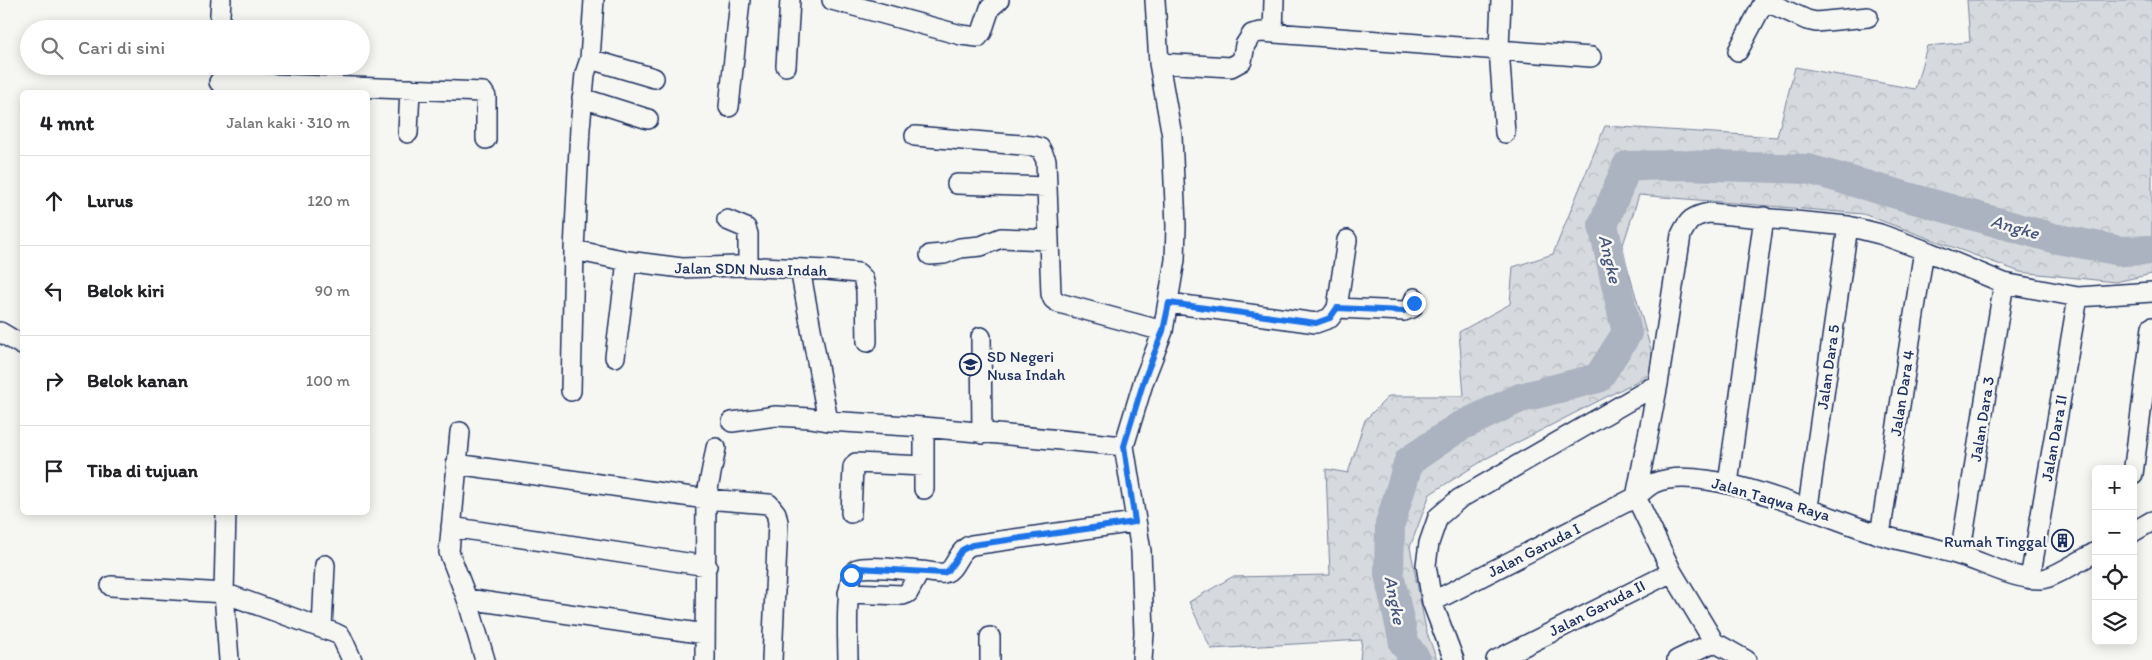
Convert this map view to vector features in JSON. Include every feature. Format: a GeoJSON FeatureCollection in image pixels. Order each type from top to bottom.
{"type":"FeatureCollection","features":[{"type":"Feature","properties":{"kind":"street"},"geometry":{"type":"LineString","coordinates":[[220,20],[221,0]]}},
{"type":"Feature","properties":{"kind":"street"},"geometry":{"type":"LineString","coordinates":[[571,391],[574,250],[582,98],[585,74],[590,59],[594,0]]}},
{"type":"Feature","properties":{"kind":"street"},"geometry":{"type":"LineString","coordinates":[[729,107],[740,0]]}},
{"type":"Feature","properties":{"kind":"street"},"geometry":{"type":"LineString","coordinates":[[786,66],[790,0]]}},
{"type":"Feature","properties":{"kind":"street"},"geometry":{"type":"LineString","coordinates":[[832,0],[961,35],[978,37],[982,32],[990,8],[999,0]]}},
{"type":"Feature","properties":{"kind":"street"},"geometry":{"type":"LineString","coordinates":[[1142,660],[1144,633],[1143,573],[1124,446],[1144,380],[1163,331],[1175,260],[1175,186],[1172,136],[1159,63],[1155,0]]}},
{"type":"Feature","properties":{"kind":"street"},"geometry":{"type":"LineString","coordinates":[[1273,32],[1274,0]]}},
{"type":"Feature","properties":{"kind":"street"},"geometry":{"type":"LineString","coordinates":[[1501,0],[1499,49],[1505,133]]}},
{"type":"Feature","properties":{"kind":"street"},"geometry":{"type":"LineString","coordinates":[[1738,51],[1765,1],[1807,20],[1816,22],[1868,17]]}},
{"type":"Feature","properties":{"kind":"street"},"geometry":{"type":"LineString","coordinates":[[1159,63],[1231,67],[1242,61],[1245,45],[1252,34],[1273,32],[1590,57]]}},
{"type":"Feature","properties":{"kind":"street"},"geometry":{"type":"LineString","coordinates":[[590,59],[654,78]]}},
{"type":"Feature","properties":{"kind":"street"},"geometry":{"type":"LineString","coordinates":[[219,80],[335,89],[410,89],[483,92],[486,97],[486,139]]}},
{"type":"Feature","properties":{"kind":"street"},"geometry":{"type":"LineString","coordinates":[[408,133],[410,89]]}},
{"type":"Feature","properties":{"kind":"street"},"geometry":{"type":"LineString","coordinates":[[582,98],[648,119]]}},
{"type":"Feature","properties":{"kind":"street"},"geometry":{"type":"LineString","coordinates":[[915,136],[1040,148],[1046,160],[1048,240],[1053,299],[1059,303],[1163,331]]}},
{"type":"Feature","properties":{"kind":"street"},"geometry":{"type":"LineString","coordinates":[[957,184],[1048,187]]}},
{"type":"Feature","properties":{"kind":"street"},"geometry":{"type":"LineString","coordinates":[[1746,660],[1714,642],[1672,572],[1636,497],[1658,384],[1681,234],[1688,221],[1697,215],[1708,213],[1848,226],[1880,234],[1924,250],[2004,283],[2078,296],[2152,292]]}},
{"type":"Feature","properties":{"kind":"street"},"geometry":{"type":"LineString","coordinates":[[1728,484],[1764,217]]}},
{"type":"Feature","properties":{"kind":"street"},"geometry":{"type":"LineString","coordinates":[[727,220],[746,228],[748,234],[748,267]]}},
{"type":"Feature","properties":{"kind":"street","name":"Jalan Dara 5"},"geometry":{"type":"LineString","coordinates":[[1808,507],[1848,226]]}},
{"type":"Feature","properties":{"kind":"street"},"geometry":{"type":"LineString","coordinates":[[930,255],[944,254],[960,248],[973,248],[1001,238],[1048,240]]}},
{"type":"Feature","properties":{"kind":"street"},"geometry":{"type":"LineString","coordinates":[[1169,303],[1316,323],[1330,318],[1337,308],[1347,240]]}},
{"type":"Feature","properties":{"kind":"street","name":"Jalan SDN Nusa Indah"},"geometry":{"type":"LineString","coordinates":[[574,250],[627,261],[682,268],[748,267],[854,272],[862,275],[866,290],[867,342]]}},
{"type":"Feature","properties":{"kind":"street","name":"Jalan Dara 4"},"geometry":{"type":"LineString","coordinates":[[1880,535],[1924,250]]}},
{"type":"Feature","properties":{"kind":"street"},"geometry":{"type":"LineString","coordinates":[[615,357],[627,261]]}},
{"type":"Feature","properties":{"kind":"street"},"geometry":{"type":"LineString","coordinates":[[800,269],[828,421]]}},
{"type":"Feature","properties":{"kind":"street","name":"Jalan Dara 3"},"geometry":{"type":"LineString","coordinates":[[1960,555],[2004,283]]}},
{"type":"Feature","properties":{"kind":"street","name":"Jalan Dara II"},"geometry":{"type":"LineString","coordinates":[[2030,579],[2078,296]]}},
{"type":"Feature","properties":{"kind":"street"},"geometry":{"type":"LineString","coordinates":[[1337,308],[1404,311],[1412,308],[1416,298]]}},
{"type":"Feature","properties":{"kind":"street"},"geometry":{"type":"LineString","coordinates":[[0,319],[20,330]]}},
{"type":"Feature","properties":{"kind":"street"},"geometry":{"type":"LineString","coordinates":[[2134,465],[2152,327]]}},
{"type":"Feature","properties":{"kind":"street"},"geometry":{"type":"LineString","coordinates":[[0,332],[20,344]]}},
{"type":"Feature","properties":{"kind":"street"},"geometry":{"type":"LineString","coordinates":[[981,337],[982,434]]}},
{"type":"Feature","properties":{"kind":"street"},"geometry":{"type":"LineString","coordinates":[[1454,660],[1432,602],[1426,565],[1429,543],[1438,517],[1459,499],[1658,384]]}},
{"type":"Feature","properties":{"kind":"street"},"geometry":{"type":"LineString","coordinates":[[732,422],[776,416],[810,418],[1124,446]]}},
{"type":"Feature","properties":{"kind":"street"},"geometry":{"type":"LineString","coordinates":[[924,427],[924,489]]}},
{"type":"Feature","properties":{"kind":"street"},"geometry":{"type":"LineString","coordinates":[[460,432],[449,552],[467,599],[485,660]]}},
{"type":"Feature","properties":{"kind":"street"},"geometry":{"type":"LineString","coordinates":[[705,660],[706,499],[716,448]]}},
{"type":"Feature","properties":{"kind":"street"},"geometry":{"type":"LineString","coordinates":[[851,513],[853,467],[856,463],[924,466]]}},
{"type":"Feature","properties":{"kind":"street"},"geometry":{"type":"LineString","coordinates":[[456,464],[706,499],[769,504],[776,513],[772,660]]}},
{"type":"Feature","properties":{"kind":"street","name":"Jalan Taqwa Raya"},"geometry":{"type":"LineString","coordinates":[[1636,497],[1654,483],[1672,478],[1688,478],[1728,484],[1808,507],[1880,535],[1960,555],[2030,579],[2044,580],[2092,554]]}},
{"type":"Feature","properties":{"kind":"street","name":"Jalan Garuda I"},"geometry":{"type":"LineString","coordinates":[[1432,602],[1636,497]]}},
{"type":"Feature","properties":{"kind":"street"},"geometry":{"type":"LineString","coordinates":[[226,515],[224,593],[229,660]]}},
{"type":"Feature","properties":{"kind":"street"},"geometry":{"type":"LineString","coordinates":[[2137,530],[2152,521]]}},
{"type":"Feature","properties":{"kind":"street"},"geometry":{"type":"LineString","coordinates":[[848,660],[848,593],[851,575],[859,568],[943,573],[948,571],[962,550],[972,545],[1135,522]]}},
{"type":"Feature","properties":{"kind":"street"},"geometry":{"type":"LineString","coordinates":[[451,527],[707,566]]}},
{"type":"Feature","properties":{"kind":"street"},"geometry":{"type":"LineString","coordinates":[[322,628],[325,565]]}},
{"type":"Feature","properties":{"kind":"street"},"geometry":{"type":"LineString","coordinates":[[848,593],[903,595],[911,590],[920,571]]}},
{"type":"Feature","properties":{"kind":"street","name":"Jalan Garuda II"},"geometry":{"type":"LineString","coordinates":[[1496,660],[1672,572]]}},
{"type":"Feature","properties":{"kind":"street"},"geometry":{"type":"LineString","coordinates":[[112,586],[224,593],[341,636],[352,660]]}},
{"type":"Feature","properties":{"kind":"street"},"geometry":{"type":"LineString","coordinates":[[467,599],[705,634]]}},
{"type":"Feature","properties":{"kind":"street"},"geometry":{"type":"LineString","coordinates":[[990,637],[990,660]]}},
{"type":"Feature","properties":{"kind":"street"},"geometry":{"type":"LineString","coordinates":[[1677,660],[1714,642]]}},
{"type":"Feature","properties":{"kind":"green space"},"geometry":{"type":"Polygon","coordinates":[[[1967,0],[2152,0],[2152,274],[2115,282],[2020,272],[1863,214],[1639,195],[1622,248],[1657,371],[1487,458],[1430,494],[1410,547],[1426,630],[1437,660],[1360,660],[1362,640],[1211,649],[1189,602],[1232,577],[1330,575],[1326,469],[1348,473],[1365,420],[1389,396],[1464,396],[1459,332],[1510,304],[1513,267],[1553,254],[1605,126],[1777,137],[1795,67],[1915,89],[1927,46],[1970,42],[1967,0]]]}},
{"type":"Feature","properties":{"kind":"waterway","name":"Angke"},"geometry":{"type":"LineString","coordinates":[[1416,660],[1404,643],[1389,574],[1390,524],[1409,461],[1459,427],[1520,398],[1598,378],[1627,333],[1603,225],[1627,166],[1683,165],[1808,169],[2053,238],[2121,251],[2152,250]]}},
{"type":"Feature","properties":{"kind":"place","name":"SD Negeri Nusa Indah"},"geometry":{"type":"Point","coordinates":[971,365]}},
{"type":"Feature","properties":{"kind":"place","name":"Rumah Tinggal"},"geometry":{"type":"Point","coordinates":[2063,541]}},
{"type":"Feature","properties":{"kind":"route"},"geometry":{"type":"LineString","coordinates":[[851,575],[859,568],[943,573],[952,567],[962,550],[972,545],[1135,522],[1124,446],[1130,420],[1163,331],[1169,303],[1316,323],[1330,318],[1337,308],[1408,311],[1414,303]]}}]}
